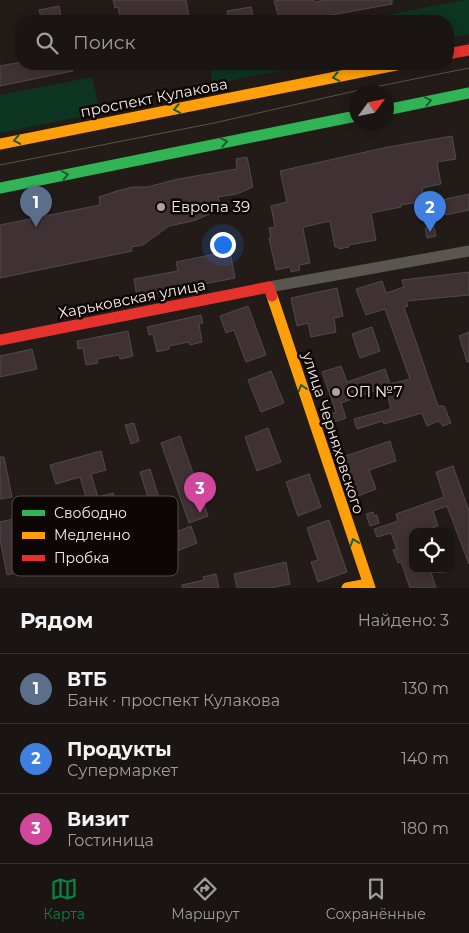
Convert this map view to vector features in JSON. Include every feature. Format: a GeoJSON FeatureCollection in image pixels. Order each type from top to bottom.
{"type":"FeatureCollection","features":[{"type":"Feature","properties":{"kind":"main road"},"geometry":{"type":"LineString","coordinates":[[454,53],[469,50]]}},
{"type":"Feature","properties":{"kind":"main road","name":"проспект Кулакова"},"geometry":{"type":"LineString","coordinates":[[0,144],[371,70]]}},
{"type":"Feature","properties":{"kind":"main road"},"geometry":{"type":"LineString","coordinates":[[394,108],[469,93]]}},
{"type":"Feature","properties":{"kind":"main road"},"geometry":{"type":"LineString","coordinates":[[0,188],[349,117]]}},
{"type":"Feature","properties":{"kind":"main road","name":"Харьковская улица"},"geometry":{"type":"LineString","coordinates":[[0,340],[270,287]]}},
{"type":"Feature","properties":{"kind":"main road","name":"улица Черняховского"},"geometry":{"type":"LineString","coordinates":[[270,287],[369,586]]}},
{"type":"Feature","properties":{"kind":"main road"},"geometry":{"type":"LineString","coordinates":[[347,588],[369,586]]}},
{"type":"Feature","properties":{"kind":"street"},"geometry":{"type":"LineString","coordinates":[[270,287],[469,251]]}},
{"type":"Feature","properties":{"kind":"green space"},"geometry":{"type":"Polygon","coordinates":[[[469,0],[469,34],[454,37],[454,15],[388,15],[469,0]]]}},
{"type":"Feature","properties":{"kind":"green space"},"geometry":{"type":"Polygon","coordinates":[[[210,70],[284,70],[213,84],[210,70]]]}},
{"type":"Feature","properties":{"kind":"green space"},"geometry":{"type":"Polygon","coordinates":[[[92,77],[100,113],[0,133],[0,95],[92,77]]]}},
{"type":"Feature","properties":{"kind":"building"},"geometry":{"type":"Polygon","coordinates":[[[113,0],[186,0],[189,15],[120,15],[118,7],[115,8],[113,0]]]}},
{"type":"Feature","properties":{"kind":"building"},"geometry":{"type":"Polygon","coordinates":[[[392,0],[392,4],[331,15],[278,15],[274,1],[392,0]]]}},
{"type":"Feature","properties":{"kind":"building"},"geometry":{"type":"Polygon","coordinates":[[[59,6],[61,15],[40,15],[39,10],[59,6]]]}},
{"type":"Feature","properties":{"kind":"building"},"geometry":{"type":"Polygon","coordinates":[[[251,7],[253,15],[228,15],[227,11],[251,7]]]}},
{"type":"Feature","properties":{"kind":"building"},"geometry":{"type":"Polygon","coordinates":[[[15,63],[15,70],[73,71],[0,86],[0,66],[15,63]]]}},
{"type":"Feature","properties":{"kind":"building"},"geometry":{"type":"Polygon","coordinates":[[[452,136],[456,159],[437,162],[441,184],[422,188],[424,201],[371,213],[376,240],[349,245],[349,247],[339,249],[339,247],[335,247],[330,221],[304,227],[310,263],[299,265],[300,270],[291,272],[290,267],[276,270],[269,238],[271,238],[269,228],[275,227],[271,206],[287,202],[280,171],[388,147],[452,136]]]}},
{"type":"Feature","properties":{"kind":"building"},"geometry":{"type":"Polygon","coordinates":[[[247,157],[253,187],[237,194],[218,197],[221,209],[193,221],[169,226],[143,245],[131,247],[132,251],[0,278],[0,225],[100,205],[99,197],[133,187],[147,187],[178,179],[237,169],[236,159],[247,157]]]}},
{"type":"Feature","properties":{"kind":"building"},"geometry":{"type":"Polygon","coordinates":[[[469,194],[469,210],[445,215],[442,200],[469,194]]]}},
{"type":"Feature","properties":{"kind":"building"},"geometry":{"type":"Polygon","coordinates":[[[434,227],[436,236],[427,238],[425,228],[434,227]]]}},
{"type":"Feature","properties":{"kind":"building"},"geometry":{"type":"Polygon","coordinates":[[[230,251],[235,278],[137,297],[134,279],[178,271],[176,262],[230,251]]]}},
{"type":"Feature","properties":{"kind":"building"},"geometry":{"type":"Polygon","coordinates":[[[469,272],[469,295],[406,301],[408,306],[404,307],[438,406],[444,406],[451,423],[443,426],[438,421],[427,426],[422,413],[384,424],[383,421],[357,429],[354,419],[391,409],[385,387],[341,403],[346,418],[334,422],[331,414],[336,412],[322,372],[341,366],[347,382],[385,369],[390,384],[410,379],[385,309],[366,315],[356,289],[382,281],[386,293],[404,287],[402,280],[469,272]]]}},
{"type":"Feature","properties":{"kind":"building"},"geometry":{"type":"Polygon","coordinates":[[[337,288],[343,316],[334,318],[336,332],[311,337],[308,323],[297,326],[291,298],[337,288]]]}},
{"type":"Feature","properties":{"kind":"building"},"geometry":{"type":"Polygon","coordinates":[[[248,306],[266,355],[246,362],[234,330],[226,333],[220,316],[248,306]]]}},
{"type":"Feature","properties":{"kind":"building"},"geometry":{"type":"Polygon","coordinates":[[[201,315],[203,323],[199,324],[202,342],[190,345],[189,342],[169,346],[169,349],[157,352],[153,334],[149,335],[147,327],[201,315]]]}},
{"type":"Feature","properties":{"kind":"building"},"geometry":{"type":"Polygon","coordinates":[[[372,327],[380,351],[360,358],[352,334],[372,327]]]}},
{"type":"Feature","properties":{"kind":"building"},"geometry":{"type":"Polygon","coordinates":[[[128,331],[133,356],[120,359],[119,355],[97,359],[98,363],[86,365],[83,348],[78,349],[77,341],[128,331]]]}},
{"type":"Feature","properties":{"kind":"building"},"geometry":{"type":"Polygon","coordinates":[[[469,332],[469,362],[467,362],[459,336],[469,332]]]}},
{"type":"Feature","properties":{"kind":"building"},"geometry":{"type":"Polygon","coordinates":[[[32,349],[37,369],[0,377],[0,356],[32,349]]]}},
{"type":"Feature","properties":{"kind":"building"},"geometry":{"type":"Polygon","coordinates":[[[271,371],[284,403],[261,412],[248,380],[271,371]]]}},
{"type":"Feature","properties":{"kind":"building"},"geometry":{"type":"Polygon","coordinates":[[[134,423],[139,441],[131,444],[125,425],[134,423]]]}},
{"type":"Feature","properties":{"kind":"building"},"geometry":{"type":"Polygon","coordinates":[[[268,428],[281,462],[257,471],[245,437],[268,428]]]}},
{"type":"Feature","properties":{"kind":"building"},"geometry":{"type":"Polygon","coordinates":[[[180,436],[208,516],[189,523],[161,443],[180,436]]]}},
{"type":"Feature","properties":{"kind":"building"},"geometry":{"type":"Polygon","coordinates":[[[390,441],[396,461],[369,470],[376,489],[358,496],[345,456],[390,441]]]}},
{"type":"Feature","properties":{"kind":"building"},"geometry":{"type":"Polygon","coordinates":[[[101,451],[106,470],[91,474],[98,496],[86,496],[80,477],[56,484],[50,465],[101,451]]]}},
{"type":"Feature","properties":{"kind":"building"},"geometry":{"type":"Polygon","coordinates":[[[0,457],[4,457],[12,497],[0,499],[0,457]]]}},
{"type":"Feature","properties":{"kind":"building"},"geometry":{"type":"Polygon","coordinates":[[[453,466],[469,511],[469,564],[447,506],[433,511],[438,526],[432,528],[409,528],[409,573],[431,573],[436,588],[410,588],[401,562],[398,563],[393,550],[397,549],[391,533],[377,537],[374,529],[398,521],[396,514],[444,497],[436,472],[453,466]]]}},
{"type":"Feature","properties":{"kind":"building"},"geometry":{"type":"Polygon","coordinates":[[[150,469],[158,496],[147,496],[140,472],[150,469]]]}},
{"type":"Feature","properties":{"kind":"building"},"geometry":{"type":"Polygon","coordinates":[[[309,474],[321,507],[298,516],[286,482],[309,474]]]}},
{"type":"Feature","properties":{"kind":"building"},"geometry":{"type":"Polygon","coordinates":[[[113,493],[114,496],[102,496],[113,493]]]}},
{"type":"Feature","properties":{"kind":"building"},"geometry":{"type":"Polygon","coordinates":[[[373,512],[374,516],[377,515],[379,523],[370,526],[366,514],[373,512]]]}},
{"type":"Feature","properties":{"kind":"building"},"geometry":{"type":"Polygon","coordinates":[[[12,519],[12,574],[7,575],[0,540],[0,522],[12,519]]]}},
{"type":"Feature","properties":{"kind":"building"},"geometry":{"type":"Polygon","coordinates":[[[329,520],[347,572],[318,582],[311,562],[318,560],[307,528],[329,520]]]}},
{"type":"Feature","properties":{"kind":"building"},"geometry":{"type":"Polygon","coordinates":[[[191,526],[197,543],[178,551],[178,531],[191,526]]]}},
{"type":"Feature","properties":{"kind":"building"},"geometry":{"type":"Polygon","coordinates":[[[286,562],[290,584],[270,588],[237,588],[234,574],[286,562]]]}},
{"type":"Feature","properties":{"kind":"building"},"geometry":{"type":"Polygon","coordinates":[[[216,574],[219,588],[182,588],[182,585],[204,580],[203,577],[216,574]]]}},
{"type":"Feature","properties":{"kind":"tram line"},"geometry":{"type":"LineString","coordinates":[[0,165],[214,123],[355,91],[469,68]]}},
{"type":"Feature","properties":{"kind":"traffic: fast"},"geometry":{"type":"LineString","coordinates":[[394,108],[469,93]]}},
{"type":"Feature","properties":{"kind":"traffic: fast"},"geometry":{"type":"LineString","coordinates":[[0,188],[349,117]]}},
{"type":"Feature","properties":{"kind":"traffic: slow"},"geometry":{"type":"LineString","coordinates":[[0,144],[371,70]]}},
{"type":"Feature","properties":{"kind":"traffic: slow"},"geometry":{"type":"LineString","coordinates":[[272,296],[370,588]]}},
{"type":"Feature","properties":{"kind":"traffic: slow"},"geometry":{"type":"LineString","coordinates":[[347,588],[368,584]]}},
{"type":"Feature","properties":{"kind":"traffic: jam"},"geometry":{"type":"LineString","coordinates":[[454,53],[469,50]]}},
{"type":"Feature","properties":{"kind":"traffic: jam"},"geometry":{"type":"LineString","coordinates":[[0,340],[269,287],[272,296]]}},
{"type":"Feature","properties":{"kind":"place","name":"Европа 39"},"geometry":{"type":"Point","coordinates":[161,207]}},
{"type":"Feature","properties":{"kind":"place","name":"ВТБ"},"geometry":{"type":"Point","coordinates":[36,227]}},
{"type":"Feature","properties":{"kind":"place","name":"Продукты"},"geometry":{"type":"Point","coordinates":[430,232]}},
{"type":"Feature","properties":{"kind":"place","name":"ОП №7"},"geometry":{"type":"Point","coordinates":[336,392]}},
{"type":"Feature","properties":{"kind":"place","name":"Визит"},"geometry":{"type":"Point","coordinates":[200,513]}}]}
